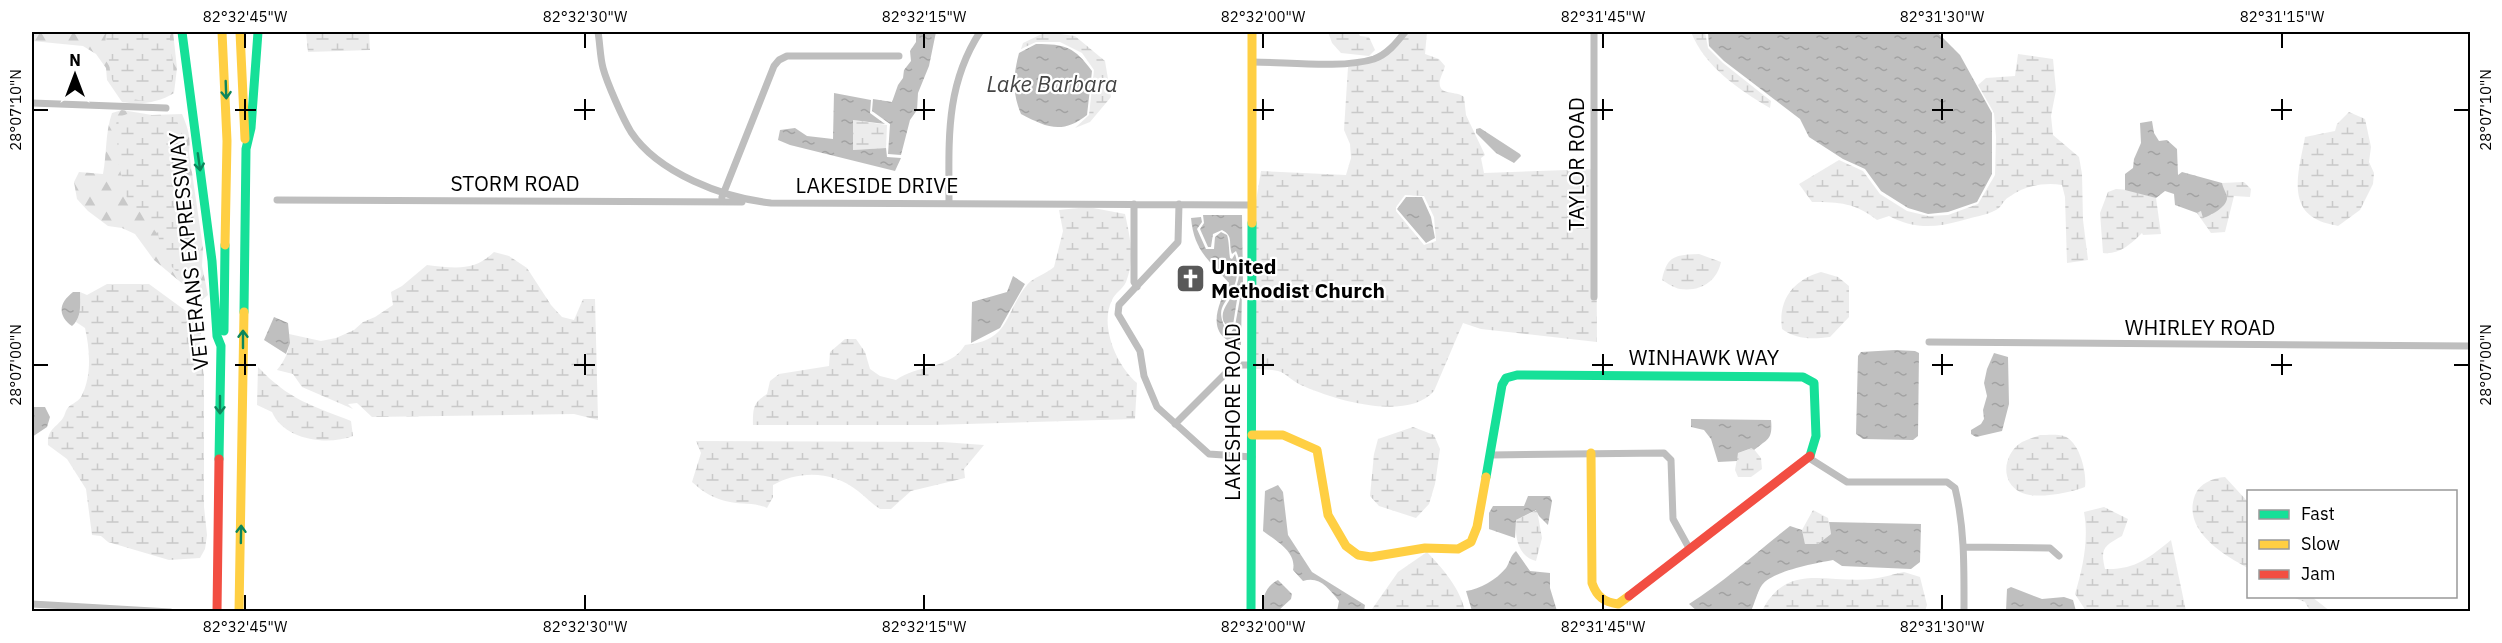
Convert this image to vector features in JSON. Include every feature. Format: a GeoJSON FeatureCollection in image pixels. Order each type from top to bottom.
{"type":"FeatureCollection","features":[{"type":"Feature","properties":{"kind":"main road","name":"VETERANS EXPRESSWAY"},"geometry":{"type":"LineString","coordinates":[[182,32],[211,252],[217,336],[221,346],[217,612]]}},
{"type":"Feature","properties":{"kind":"main road"},"geometry":{"type":"LineString","coordinates":[[221,346],[224,334],[226,141],[222,32]]}},
{"type":"Feature","properties":{"kind":"main road"},"geometry":{"type":"LineString","coordinates":[[240,32],[246,149]]}},
{"type":"Feature","properties":{"kind":"main road","name":"VETERANS EXPRESSWAY"},"geometry":{"type":"LineString","coordinates":[[239,612],[246,149],[251,128],[258,32]]}},
{"type":"Feature","properties":{"kind":"main road","name":"LAKESHORE ROAD"},"geometry":{"type":"LineString","coordinates":[[1251,612],[1252,32]]}},
{"type":"Feature","properties":{"kind":"main road","name":"WINHAWK WAY"},"geometry":{"type":"LineString","coordinates":[[1252,435],[1283,435],[1317,450],[1328,515],[1346,546],[1358,555],[1371,557],[1425,549],[1458,549],[1471,542],[1478,527],[1502,385],[1506,378],[1517,375],[1803,376],[1814,383],[1815,392],[1816,436],[1809,458]]}},
{"type":"Feature","properties":{"kind":"main road"},"geometry":{"type":"LineString","coordinates":[[1591,453],[1592,583],[1596,595],[1605,602],[1618,604],[1809,458]]}},
{"type":"Feature","properties":{"kind":"street","name":"LAKESIDE DRIVE"},"geometry":{"type":"LineString","coordinates":[[598,32],[603,68],[631,132],[652,154],[680,172],[724,194],[771,203],[1250,205]]}},
{"type":"Feature","properties":{"kind":"street"},"geometry":{"type":"LineString","coordinates":[[949,202],[949,128],[954,90],[969,49],[980,32]]}},
{"type":"Feature","properties":{"kind":"street"},"geometry":{"type":"LineString","coordinates":[[1253,62],[1351,63],[1367,60],[1392,48],[1405,32]]}},
{"type":"Feature","properties":{"kind":"street","name":"TAYLOR ROAD"},"geometry":{"type":"LineString","coordinates":[[1594,32],[1594,297]]}},
{"type":"Feature","properties":{"kind":"street"},"geometry":{"type":"LineString","coordinates":[[719,202],[778,60],[788,56],[899,56]]}},
{"type":"Feature","properties":{"kind":"street"},"geometry":{"type":"LineString","coordinates":[[32,103],[166,108]]}},
{"type":"Feature","properties":{"kind":"street","name":"STORM ROAD"},"geometry":{"type":"LineString","coordinates":[[277,200],[753,201]]}},
{"type":"Feature","properties":{"kind":"street"},"geometry":{"type":"LineString","coordinates":[[1134,204],[1134,282],[1137,287]]}},
{"type":"Feature","properties":{"kind":"street"},"geometry":{"type":"LineString","coordinates":[[1179,204],[1178,242],[1119,305],[1118,315],[1141,353],[1144,376],[1153,401],[1206,452],[1214,455],[1252,457]]}},
{"type":"Feature","properties":{"kind":"street","name":"WHIRLEY ROAD"},"geometry":{"type":"LineString","coordinates":[[1929,342],[2470,346]]}},
{"type":"Feature","properties":{"kind":"street"},"geometry":{"type":"LineString","coordinates":[[1175,424],[1231,368],[1235,365],[1251,364]]}},
{"type":"Feature","properties":{"kind":"street"},"geometry":{"type":"LineString","coordinates":[[1491,455],[1664,453],[1671,460],[1672,519],[1689,548]]}},
{"type":"Feature","properties":{"kind":"street"},"geometry":{"type":"LineString","coordinates":[[1809,458],[1847,482],[1947,482],[1955,488],[1964,547],[1964,612]]}},
{"type":"Feature","properties":{"kind":"street"},"geometry":{"type":"LineString","coordinates":[[1964,547],[2050,548],[2059,556]]}},
{"type":"Feature","properties":{"kind":"street"},"geometry":{"type":"LineString","coordinates":[[32,604],[170,612]]}},
{"type":"Feature","properties":{"kind":"green space"},"geometry":{"type":"Polygon","coordinates":[[[32,32],[173,32],[177,68],[174,93],[149,102],[122,102],[107,80],[106,68],[96,54],[83,46],[32,41],[32,32]]]}},
{"type":"Feature","properties":{"kind":"green space"},"geometry":{"type":"Polygon","coordinates":[[[107,32],[170,32],[173,78],[163,95],[146,101],[136,100],[119,90],[111,76],[106,43],[107,32]]]}},
{"type":"Feature","properties":{"kind":"green space"},"geometry":{"type":"Polygon","coordinates":[[[306,32],[369,32],[370,50],[308,52],[306,32]]]}},
{"type":"Feature","properties":{"kind":"green space"},"geometry":{"type":"Polygon","coordinates":[[[1046,32],[1075,36],[1105,61],[1111,97],[1090,122],[1075,128],[1089,115],[1094,70],[1082,53],[1060,42],[1036,42],[1021,49],[1023,43],[1046,32]]]}},
{"type":"Feature","properties":{"kind":"green space"},"geometry":{"type":"Polygon","coordinates":[[[1328,32],[1358,32],[1360,36],[1369,37],[1375,50],[1369,56],[1341,53],[1332,43],[1328,32]]]}},
{"type":"Feature","properties":{"kind":"green space"},"geometry":{"type":"Polygon","coordinates":[[[1409,32],[1427,32],[1425,54],[1439,59],[1445,66],[1440,80],[1441,89],[1464,97],[1466,115],[1485,155],[1481,158],[1484,173],[1596,169],[1597,342],[1481,329],[1463,323],[1434,391],[1422,400],[1389,407],[1350,402],[1332,397],[1298,384],[1278,371],[1254,369],[1255,207],[1261,171],[1346,175],[1351,158],[1350,144],[1344,130],[1348,67],[1376,60],[1409,32]],[[1405,195],[1396,207],[1396,211],[1424,245],[1436,241],[1434,217],[1424,196],[1405,195]]]}},
{"type":"Feature","properties":{"kind":"green space"},"geometry":{"type":"Polygon","coordinates":[[[1691,32],[1705,32],[1708,48],[1723,63],[1771,101],[1770,108],[1724,76],[1705,56],[1691,32]]]}},
{"type":"Feature","properties":{"kind":"green space"},"geometry":{"type":"Polygon","coordinates":[[[2018,54],[2053,59],[2056,90],[2051,116],[2053,135],[2079,157],[2088,260],[2067,263],[2065,197],[2062,185],[2041,185],[2028,188],[2007,198],[1998,209],[1987,214],[1951,223],[1924,226],[1889,216],[1877,220],[1862,210],[1847,205],[1812,202],[1799,184],[1839,160],[1863,171],[1880,194],[1907,211],[1928,216],[1948,215],[1978,204],[1995,175],[1996,137],[1994,113],[1978,85],[1986,78],[2015,76],[2018,54]]]}},
{"type":"Feature","properties":{"kind":"green space"},"geometry":{"type":"Polygon","coordinates":[[[122,110],[152,115],[182,114],[189,138],[203,248],[202,266],[208,295],[202,300],[154,260],[135,234],[122,228],[108,226],[88,211],[77,199],[74,182],[79,172],[103,174],[112,113],[122,110]]]}},
{"type":"Feature","properties":{"kind":"green space"},"geometry":{"type":"Polygon","coordinates":[[[2349,112],[2365,119],[2371,147],[2369,162],[2374,173],[2373,184],[2360,210],[2338,226],[2318,220],[2307,212],[2298,193],[2299,170],[2305,137],[2335,131],[2337,124],[2349,112]]]}},
{"type":"Feature","properties":{"kind":"green space"},"geometry":{"type":"Polygon","coordinates":[[[127,114],[149,118],[175,116],[185,141],[186,170],[198,242],[201,284],[192,287],[169,264],[162,252],[158,235],[143,214],[128,202],[119,166],[116,126],[117,118],[127,114]]]}},
{"type":"Feature","properties":{"kind":"green space"},"geometry":{"type":"Polygon","coordinates":[[[853,120],[887,125],[886,148],[853,150],[853,120]]]}},
{"type":"Feature","properties":{"kind":"green space"},"geometry":{"type":"Polygon","coordinates":[[[2244,182],[2251,189],[2250,197],[2234,196],[2225,232],[2211,233],[2197,213],[2201,211],[2211,215],[2223,206],[2222,183],[2244,182]]]}},
{"type":"Feature","properties":{"kind":"green space"},"geometry":{"type":"Polygon","coordinates":[[[2116,189],[2129,190],[2156,198],[2161,234],[2143,235],[2142,233],[2129,245],[2114,252],[2103,253],[2100,213],[2108,192],[2116,189]]]}},
{"type":"Feature","properties":{"kind":"green space"},"geometry":{"type":"Polygon","coordinates":[[[1088,207],[1125,214],[1130,239],[1129,274],[1123,287],[1112,300],[1108,322],[1112,345],[1117,356],[1137,383],[1135,419],[932,425],[753,425],[755,406],[767,394],[770,381],[779,374],[829,366],[830,352],[845,339],[856,339],[865,352],[870,369],[880,376],[896,380],[914,371],[951,359],[965,345],[991,337],[1005,324],[1027,285],[1054,267],[1063,231],[1059,210],[1088,207]]]}},
{"type":"Feature","properties":{"kind":"green space"},"geometry":{"type":"Polygon","coordinates":[[[494,252],[509,256],[527,268],[551,305],[562,317],[574,320],[583,299],[595,299],[598,420],[574,414],[372,417],[357,403],[348,404],[353,409],[302,387],[293,374],[277,370],[287,353],[289,334],[321,341],[336,338],[354,330],[363,322],[393,305],[391,292],[402,286],[427,265],[471,266],[494,252]]]}},
{"type":"Feature","properties":{"kind":"green space"},"geometry":{"type":"Polygon","coordinates":[[[1699,254],[1721,262],[1716,275],[1707,284],[1695,289],[1680,289],[1662,280],[1667,266],[1674,258],[1699,254]]]}},
{"type":"Feature","properties":{"kind":"green space"},"geometry":{"type":"Polygon","coordinates":[[[1821,272],[1838,277],[1849,286],[1849,317],[1830,337],[1805,338],[1788,333],[1782,329],[1781,319],[1785,300],[1795,286],[1821,272]]]}},
{"type":"Feature","properties":{"kind":"green space"},"geometry":{"type":"Polygon","coordinates":[[[107,284],[149,284],[190,314],[201,333],[199,352],[204,374],[204,507],[207,535],[205,549],[200,558],[169,560],[108,542],[101,536],[92,535],[86,489],[67,459],[48,445],[50,432],[63,418],[68,407],[81,397],[87,381],[89,354],[87,336],[85,328],[76,322],[79,315],[80,292],[87,295],[107,284]]]}},
{"type":"Feature","properties":{"kind":"green space"},"geometry":{"type":"Polygon","coordinates":[[[258,367],[280,387],[301,400],[351,421],[353,436],[343,439],[319,440],[296,435],[286,429],[272,412],[257,405],[258,367]]]}},
{"type":"Feature","properties":{"kind":"green space"},"geometry":{"type":"Polygon","coordinates":[[[1413,427],[1434,435],[1440,449],[1435,484],[1429,504],[1416,518],[1379,506],[1370,496],[1374,454],[1378,439],[1413,427]]]}},
{"type":"Feature","properties":{"kind":"green space"},"geometry":{"type":"Polygon","coordinates":[[[2040,435],[2064,436],[2070,439],[2081,458],[2085,487],[2043,496],[2026,494],[2013,487],[2006,467],[2011,453],[2022,442],[2040,435]]]}},
{"type":"Feature","properties":{"kind":"green space"},"geometry":{"type":"Polygon","coordinates":[[[696,441],[943,442],[984,445],[964,469],[965,478],[911,491],[891,509],[880,509],[848,484],[827,476],[816,475],[794,477],[773,485],[773,497],[767,508],[719,499],[692,482],[701,453],[696,441]]]}},
{"type":"Feature","properties":{"kind":"green space"},"geometry":{"type":"Polygon","coordinates":[[[1753,448],[1761,458],[1762,469],[1751,477],[1738,477],[1735,470],[1738,453],[1753,448]]]}},
{"type":"Feature","properties":{"kind":"green space"},"geometry":{"type":"Polygon","coordinates":[[[2225,477],[2247,501],[2247,567],[2216,548],[2199,530],[2194,519],[2192,508],[2197,491],[2207,482],[2225,477]]]}},
{"type":"Feature","properties":{"kind":"green space"},"geometry":{"type":"Polygon","coordinates":[[[2104,507],[2128,519],[2122,536],[2107,545],[2103,552],[2105,569],[2116,569],[2141,562],[2171,540],[2186,611],[2086,611],[2075,594],[2084,553],[2086,533],[2084,512],[2104,507]]]}},
{"type":"Feature","properties":{"kind":"green space"},"geometry":{"type":"Polygon","coordinates":[[[1537,510],[1542,538],[1536,561],[1525,555],[1518,545],[1516,520],[1537,510]]]}},
{"type":"Feature","properties":{"kind":"green space"},"geometry":{"type":"Polygon","coordinates":[[[1813,510],[1828,518],[1831,534],[1818,544],[1805,544],[1802,530],[1813,510]]]}},
{"type":"Feature","properties":{"kind":"green space"},"geometry":{"type":"Polygon","coordinates":[[[1427,552],[1455,587],[1465,611],[1370,612],[1398,572],[1427,552]]]}},
{"type":"Feature","properties":{"kind":"green space"},"geometry":{"type":"Polygon","coordinates":[[[1904,572],[1920,577],[1927,605],[1925,611],[1762,611],[1772,595],[1796,580],[1810,578],[1871,579],[1904,572]]]}},
{"type":"Feature","properties":{"kind":"green space"},"geometry":{"type":"Polygon","coordinates":[[[2295,598],[2313,598],[2330,611],[2310,611],[2305,602],[2295,598]]]}},
{"type":"Feature","properties":{"kind":"water"},"geometry":{"type":"Polygon","coordinates":[[[916,32],[936,32],[929,66],[918,93],[917,110],[910,120],[901,155],[888,154],[890,124],[872,111],[873,99],[892,102],[903,78],[904,70],[911,61],[910,51],[916,42],[916,32]]]}},
{"type":"Feature","properties":{"kind":"water"},"geometry":{"type":"Polygon","coordinates":[[[1708,32],[1937,32],[1960,55],[1992,113],[1992,174],[1977,202],[1948,212],[1928,214],[1908,208],[1881,191],[1865,169],[1843,159],[1809,137],[1800,119],[1724,61],[1709,46],[1708,32]]]}},
{"type":"Feature","properties":{"kind":"water","name":"Lake Barbara"},"geometry":{"type":"Polygon","coordinates":[[[1036,44],[1068,48],[1080,57],[1092,71],[1087,115],[1070,125],[1054,127],[1021,114],[1015,91],[1017,61],[1019,53],[1036,44]]]}},
{"type":"Feature","properties":{"kind":"water"},"geometry":{"type":"Polygon","coordinates":[[[834,93],[871,100],[870,113],[885,124],[853,120],[853,150],[886,148],[887,157],[901,158],[895,171],[778,140],[780,130],[795,128],[807,136],[833,139],[834,93]]]}},
{"type":"Feature","properties":{"kind":"water"},"geometry":{"type":"Polygon","coordinates":[[[2152,121],[2154,133],[2159,141],[2167,140],[2177,149],[2178,175],[2182,172],[2222,183],[2227,198],[2218,211],[2203,218],[2201,211],[2197,213],[2175,205],[2174,194],[2165,191],[2156,198],[2125,190],[2125,174],[2133,168],[2141,143],[2140,123],[2152,121]]]}},
{"type":"Feature","properties":{"kind":"water"},"geometry":{"type":"Polygon","coordinates":[[[1480,128],[1521,156],[1514,163],[1496,153],[1476,133],[1476,129],[1480,128]]]}},
{"type":"Feature","properties":{"kind":"water"},"geometry":{"type":"Polygon","coordinates":[[[1406,197],[1422,197],[1431,217],[1435,238],[1426,243],[1397,209],[1406,197]]]}},
{"type":"Feature","properties":{"kind":"water"},"geometry":{"type":"Polygon","coordinates":[[[1203,215],[1242,215],[1243,285],[1239,287],[1233,325],[1230,329],[1225,324],[1223,314],[1237,285],[1239,260],[1236,251],[1232,254],[1229,237],[1222,230],[1213,234],[1211,247],[1208,247],[1200,229],[1204,223],[1203,215]]]}},
{"type":"Feature","properties":{"kind":"water"},"geometry":{"type":"Polygon","coordinates":[[[1201,217],[1202,222],[1197,229],[1206,249],[1214,249],[1215,237],[1221,232],[1227,235],[1230,258],[1232,259],[1235,254],[1236,282],[1222,309],[1221,317],[1226,330],[1231,332],[1235,326],[1242,287],[1241,345],[1229,341],[1218,328],[1218,311],[1229,283],[1209,261],[1195,239],[1191,218],[1201,217]]]}},
{"type":"Feature","properties":{"kind":"water"},"geometry":{"type":"Polygon","coordinates":[[[1013,276],[1025,284],[1000,328],[971,343],[972,302],[1007,292],[1013,276]]]}},
{"type":"Feature","properties":{"kind":"water"},"geometry":{"type":"Polygon","coordinates":[[[73,292],[80,292],[80,306],[79,315],[72,326],[64,318],[62,309],[65,300],[73,292]]]}},
{"type":"Feature","properties":{"kind":"water"},"geometry":{"type":"Polygon","coordinates":[[[274,317],[288,323],[290,343],[286,354],[264,340],[274,317]]]}},
{"type":"Feature","properties":{"kind":"water"},"geometry":{"type":"Polygon","coordinates":[[[1895,350],[1919,353],[1918,436],[1913,440],[1863,439],[1856,434],[1858,356],[1861,352],[1895,350]]]}},
{"type":"Feature","properties":{"kind":"water"},"geometry":{"type":"Polygon","coordinates":[[[1994,353],[2008,357],[2009,404],[2002,431],[1976,437],[1971,434],[1971,430],[1981,424],[1984,419],[1983,410],[1987,396],[1984,383],[1994,353]]]}},
{"type":"Feature","properties":{"kind":"water"},"geometry":{"type":"Polygon","coordinates":[[[34,407],[45,407],[50,417],[47,427],[32,437],[32,410],[34,407]]]}},
{"type":"Feature","properties":{"kind":"water"},"geometry":{"type":"Polygon","coordinates":[[[1691,419],[1771,420],[1771,432],[1768,438],[1754,450],[1752,448],[1738,453],[1737,461],[1718,462],[1711,439],[1704,430],[1691,427],[1691,419]]]}},
{"type":"Feature","properties":{"kind":"water"},"geometry":{"type":"Polygon","coordinates":[[[1278,485],[1283,492],[1288,535],[1312,572],[1365,605],[1364,611],[1337,611],[1339,601],[1331,592],[1323,584],[1314,580],[1303,581],[1293,570],[1289,552],[1263,531],[1265,491],[1278,485]]]}},
{"type":"Feature","properties":{"kind":"water"},"geometry":{"type":"Polygon","coordinates":[[[1528,496],[1550,496],[1552,501],[1548,525],[1536,510],[1516,520],[1515,538],[1489,529],[1489,513],[1493,506],[1524,506],[1528,496]]]}},
{"type":"Feature","properties":{"kind":"water"},"geometry":{"type":"Polygon","coordinates":[[[1829,522],[1921,524],[1920,562],[1911,569],[1842,566],[1833,560],[1795,568],[1767,580],[1762,585],[1751,611],[1697,611],[1689,604],[1728,577],[1790,526],[1802,530],[1805,544],[1818,544],[1831,534],[1829,522]]]}},
{"type":"Feature","properties":{"kind":"water"},"geometry":{"type":"Polygon","coordinates":[[[1516,551],[1530,571],[1550,573],[1550,588],[1557,611],[1472,611],[1466,591],[1482,586],[1498,576],[1506,568],[1516,551]]]}},
{"type":"Feature","properties":{"kind":"water"},"geometry":{"type":"Polygon","coordinates":[[[1278,580],[1292,594],[1291,599],[1278,611],[1263,611],[1265,593],[1278,580]]]}},
{"type":"Feature","properties":{"kind":"water"},"geometry":{"type":"Polygon","coordinates":[[[2011,587],[2042,599],[2064,597],[2073,600],[2076,611],[2006,611],[2007,589],[2011,587]]]}},
{"type":"Feature","properties":{"kind":"traffic: fast"},"geometry":{"type":"LineString","coordinates":[[182,32],[212,261],[217,336],[221,346],[219,459]]}},
{"type":"Feature","properties":{"kind":"traffic: fast"},"geometry":{"type":"LineString","coordinates":[[244,312],[246,149],[251,128],[258,32]]}},
{"type":"Feature","properties":{"kind":"traffic: fast"},"geometry":{"type":"LineString","coordinates":[[1251,612],[1252,223]]}},
{"type":"Feature","properties":{"kind":"traffic: fast"},"geometry":{"type":"LineString","coordinates":[[224,331],[225,245]]}},
{"type":"Feature","properties":{"kind":"traffic: fast"},"geometry":{"type":"LineString","coordinates":[[1486,477],[1502,385],[1506,378],[1517,375],[1803,377],[1814,383],[1816,436],[1810,456]]}},
{"type":"Feature","properties":{"kind":"traffic: slow"},"geometry":{"type":"LineString","coordinates":[[222,32],[227,141],[225,245]]}},
{"type":"Feature","properties":{"kind":"traffic: slow"},"geometry":{"type":"LineString","coordinates":[[240,32],[245,139]]}},
{"type":"Feature","properties":{"kind":"traffic: slow"},"geometry":{"type":"LineString","coordinates":[[1252,32],[1252,223]]}},
{"type":"Feature","properties":{"kind":"traffic: slow"},"geometry":{"type":"LineString","coordinates":[[239,612],[244,312]]}},
{"type":"Feature","properties":{"kind":"traffic: slow"},"geometry":{"type":"LineString","coordinates":[[1252,435],[1283,435],[1317,450],[1328,515],[1346,546],[1358,555],[1371,557],[1425,548],[1458,549],[1471,542],[1477,527],[1486,477]]}},
{"type":"Feature","properties":{"kind":"traffic: slow"},"geometry":{"type":"LineString","coordinates":[[1591,453],[1592,583],[1596,592],[1609,602],[1618,604],[1629,596]]}},
{"type":"Feature","properties":{"kind":"traffic: jam"},"geometry":{"type":"LineString","coordinates":[[1629,596],[1810,456]]}},
{"type":"Feature","properties":{"kind":"traffic: jam"},"geometry":{"type":"LineString","coordinates":[[217,612],[219,459]]}},
{"type":"Feature","properties":{"kind":"place","name":"United Methodist Church"},"geometry":{"type":"Point","coordinates":[1190,279]}}]}
